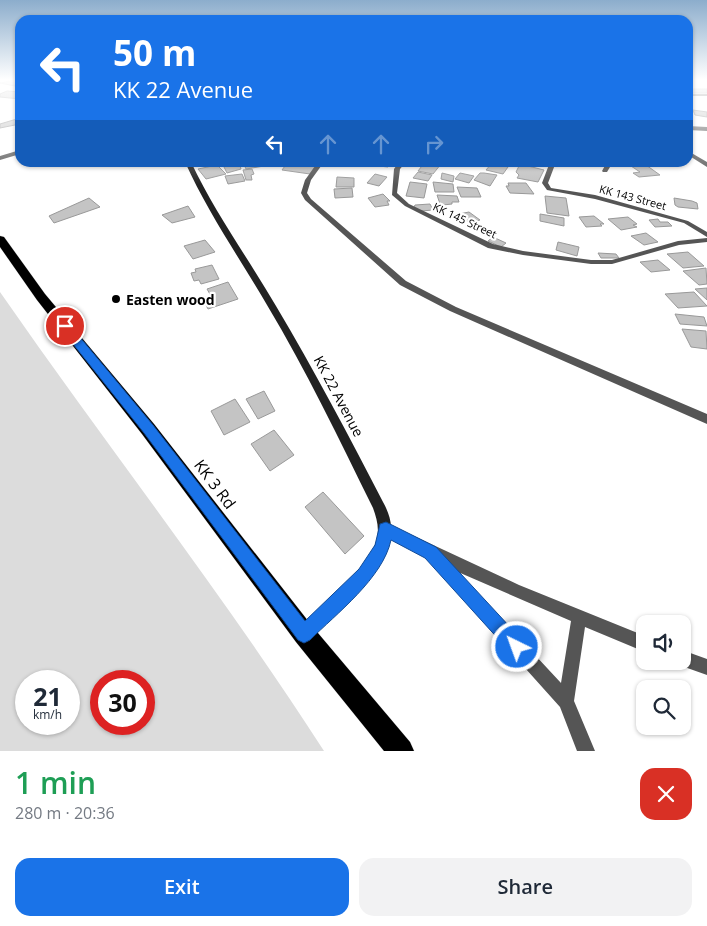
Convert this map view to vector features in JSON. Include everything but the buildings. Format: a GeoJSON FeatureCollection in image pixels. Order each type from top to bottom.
{"type":"FeatureCollection","features":[{"type":"Feature","properties":{"kind":"highway","name":"KK 3 Rd"},"geometry":{"type":"LineString","coordinates":[[0,239],[41,297],[148,429],[304,634],[400,751]]}},
{"type":"Feature","properties":{"kind":"street"},"geometry":{"type":"LineString","coordinates":[[693,128],[707,129]]}},
{"type":"Feature","properties":{"kind":"street"},"geometry":{"type":"LineString","coordinates":[[0,159],[15,154]]}},
{"type":"Feature","properties":{"kind":"street"},"geometry":{"type":"LineString","coordinates":[[693,156],[707,165]]}},
{"type":"Feature","properties":{"kind":"street"},"geometry":{"type":"LineString","coordinates":[[0,159],[15,157]]}},
{"type":"Feature","properties":{"kind":"street","name":"KK 22 Avenue"},"geometry":{"type":"LineString","coordinates":[[190,167],[203,196],[241,260],[270,302],[311,373],[379,506],[386,530]]}},
{"type":"Feature","properties":{"kind":"street"},"geometry":{"type":"LineString","coordinates":[[317,167],[308,180],[304,193],[308,200],[403,283],[453,309],[707,419]]}},
{"type":"Feature","properties":{"kind":"street","name":"KK 145 Street"},"geometry":{"type":"LineString","coordinates":[[399,167],[394,194],[407,205],[491,246],[523,253],[592,262],[612,262],[648,250],[703,240]]}},
{"type":"Feature","properties":{"kind":"street","name":"KK 143 Street"},"geometry":{"type":"LineString","coordinates":[[551,167],[545,183],[549,188],[561,192],[595,197],[686,222],[707,235]]}},
{"type":"Feature","properties":{"kind":"street"},"geometry":{"type":"LineString","coordinates":[[605,172],[608,167]]}},
{"type":"Feature","properties":{"kind":"street"},"geometry":{"type":"LineString","coordinates":[[703,240],[707,248]]}},
{"type":"Feature","properties":{"kind":"street"},"geometry":{"type":"LineString","coordinates":[[304,634],[364,575],[382,548],[386,530],[454,565],[636,640]]}},
{"type":"Feature","properties":{"kind":"street"},"geometry":{"type":"LineString","coordinates":[[431,553],[566,701],[586,751]]}},
{"type":"Feature","properties":{"kind":"street"},"geometry":{"type":"LineString","coordinates":[[566,701],[579,618]]}},
{"type":"Feature","properties":{"kind":"street"},"geometry":{"type":"LineString","coordinates":[[691,661],[707,667]]}},
{"type":"Feature","properties":{"kind":"shaded area"},"geometry":{"type":"Polygon","coordinates":[[[0,292],[246,635],[324,751],[0,751],[0,292]]]}},
{"type":"Feature","properties":{"kind":"place","name":"Easten wood"},"geometry":{"type":"Point","coordinates":[116,299]}},
{"type":"Feature","properties":{"kind":"route"},"geometry":{"type":"LineString","coordinates":[[65,326],[148,429],[304,634],[364,575],[382,548],[386,530],[431,553],[517,647]]}}]}
